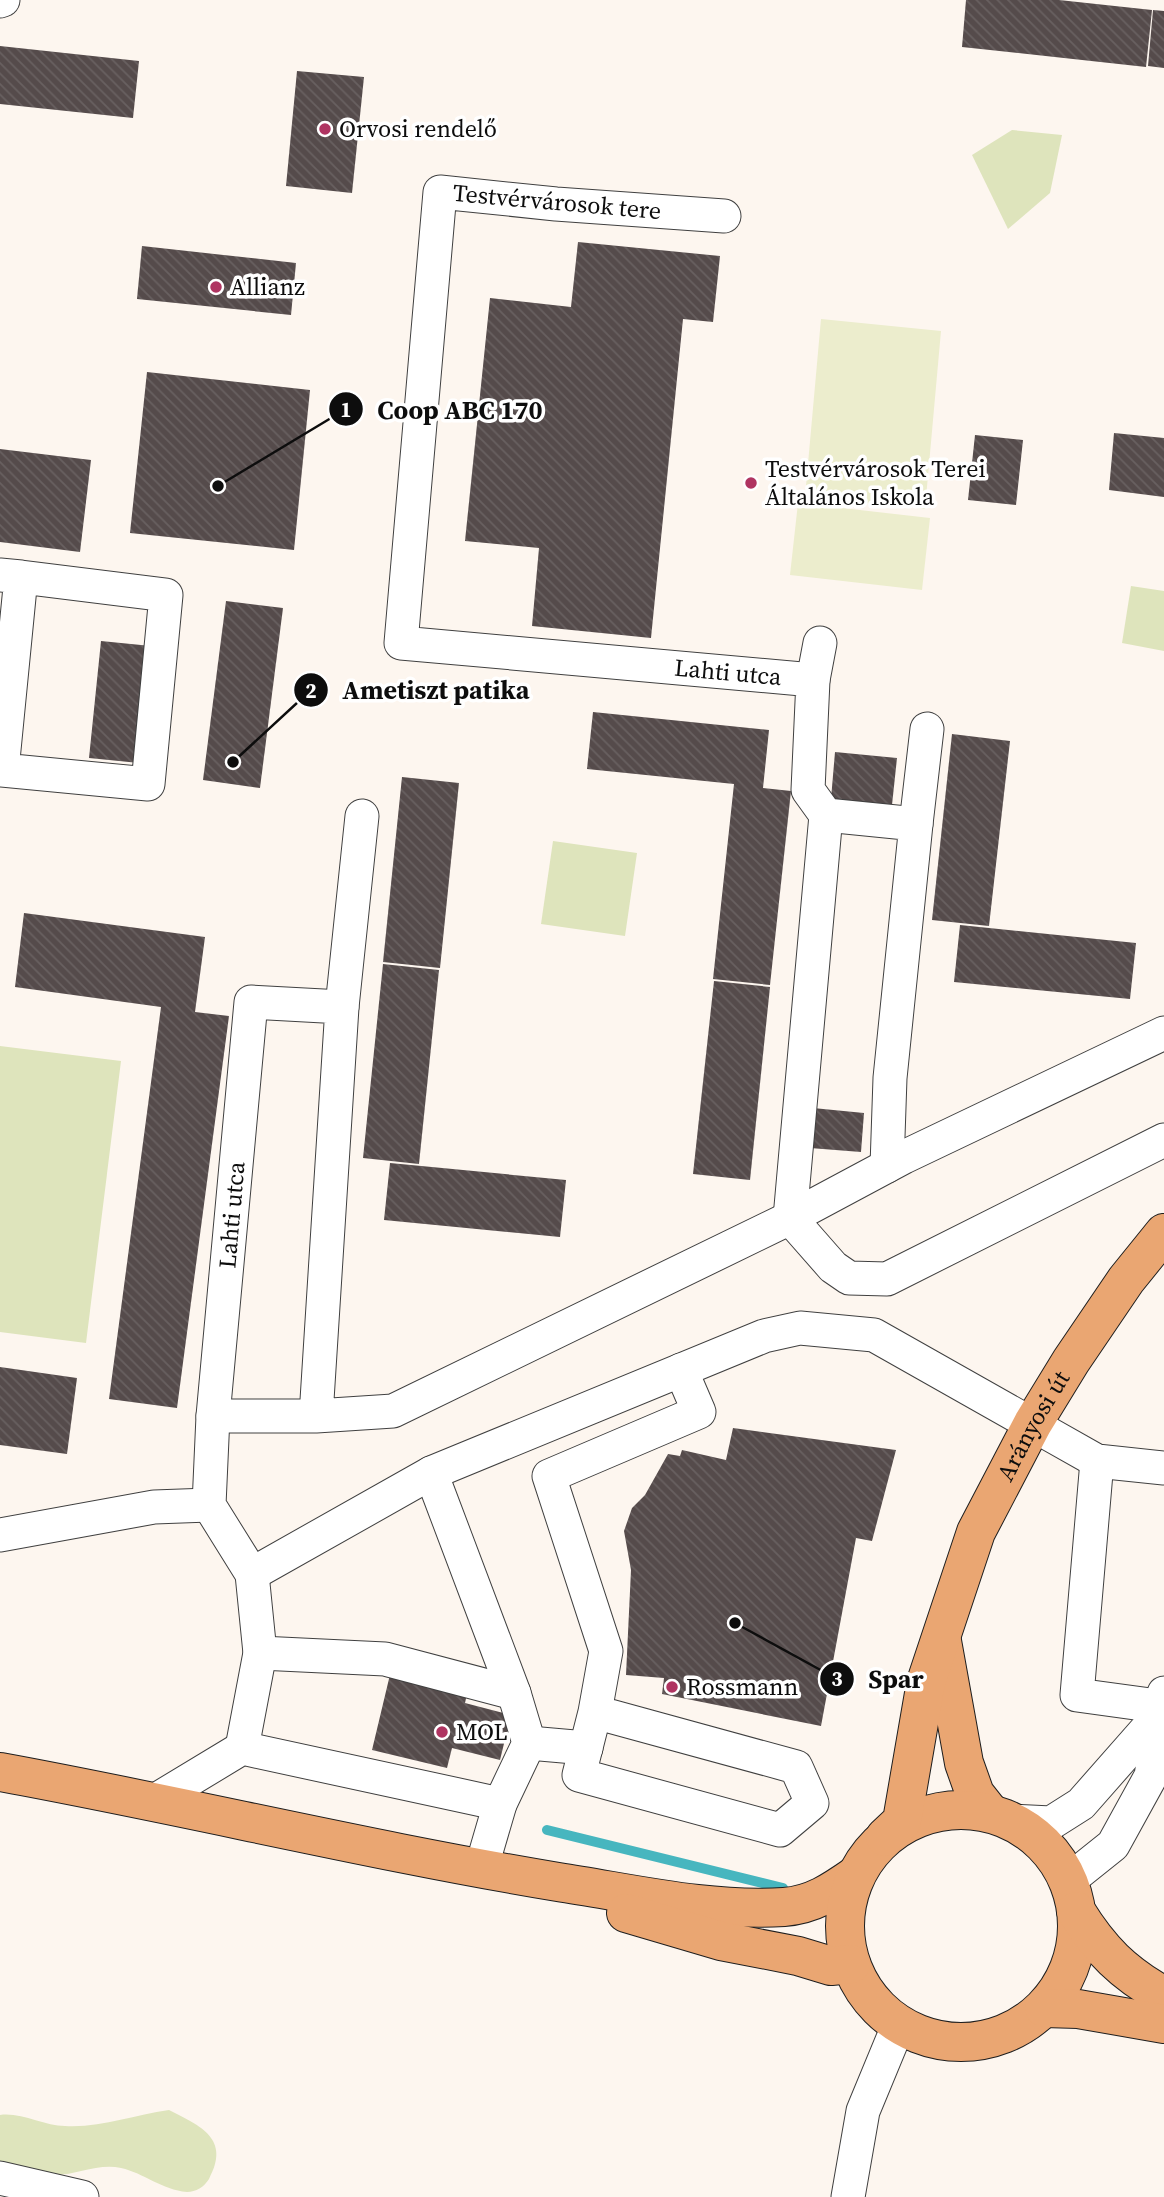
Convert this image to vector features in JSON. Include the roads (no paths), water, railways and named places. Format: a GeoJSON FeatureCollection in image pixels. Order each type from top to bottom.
{"type":"FeatureCollection","features":[{"type":"Feature","properties":{"kind":"main road","name":"Arányosi út"},"geometry":{"type":"LineString","coordinates":[[883,1839],[902,1821],[926,1682],[976,1532],[1033,1423],[1126,1279],[1164,1233]]}},
{"type":"Feature","properties":{"kind":"main road"},"geometry":{"type":"LineString","coordinates":[[941,1639],[964,1763],[975,1794],[1001,1817],[1035,1837],[1055,1857],[1098,1946],[1127,1972],[1164,1996]]}},
{"type":"Feature","properties":{"kind":"main road"},"geometry":{"type":"LineString","coordinates":[[0,1772],[156,1800],[481,1869],[675,1900],[784,1907],[821,1899],[856,1875]]}},
{"type":"Feature","properties":{"kind":"main road"},"geometry":{"type":"LineString","coordinates":[[1001,1817],[956,1810],[922,1816],[883,1839],[867,1856],[856,1875],[844,1919],[851,1965],[862,1988],[878,2008],[899,2024],[923,2036],[948,2042],[974,2042],[1012,2030],[1044,2008],[1060,1987],[1071,1963],[1077,1937],[1072,1896]]}},
{"type":"Feature","properties":{"kind":"main road"},"geometry":{"type":"LineString","coordinates":[[481,1869],[721,1941],[799,1955],[831,1966],[851,1965]]}},
{"type":"Feature","properties":{"kind":"main road"},"geometry":{"type":"LineString","coordinates":[[1044,2008],[1078,2009],[1164,2024]]}},
{"type":"Feature","properties":{"kind":"street","name":"Testvérvárosok tere"},"geometry":{"type":"LineString","coordinates":[[501,652],[401,643],[440,192],[556,204],[724,216]]}},
{"type":"Feature","properties":{"kind":"street"},"geometry":{"type":"LineString","coordinates":[[10,576],[166,595],[148,784],[2,770],[10,576]]}},
{"type":"Feature","properties":{"kind":"street"},"geometry":{"type":"LineString","coordinates":[[813,680],[820,643]]}},
{"type":"Feature","properties":{"kind":"street","name":"Lahti utca"},"geometry":{"type":"LineString","coordinates":[[501,652],[813,680],[808,790],[826,815]]}},
{"type":"Feature","properties":{"kind":"street"},"geometry":{"type":"LineString","coordinates":[[887,1166],[890,1078],[927,729]]}},
{"type":"Feature","properties":{"kind":"street"},"geometry":{"type":"LineString","coordinates":[[916,824],[826,815],[790,1218],[833,1266],[849,1278],[887,1279],[1164,1140]]}},
{"type":"Feature","properties":{"kind":"street"},"geometry":{"type":"LineString","coordinates":[[316,1416],[342,1007],[362,816]]}},
{"type":"Feature","properties":{"kind":"street","name":"Lahti utca"},"geometry":{"type":"LineString","coordinates":[[213,1416],[251,1002],[342,1007]]}},
{"type":"Feature","properties":{"kind":"street"},"geometry":{"type":"LineString","coordinates":[[242,1748],[260,1653],[252,1574],[209,1505],[213,1416],[316,1416],[393,1412],[790,1218],[887,1166],[1164,1033]]}},
{"type":"Feature","properties":{"kind":"street"},"geometry":{"type":"LineString","coordinates":[[252,1574],[431,1473],[764,1336],[800,1328],[874,1335],[1097,1461],[1164,1468]]}},
{"type":"Feature","properties":{"kind":"street"},"geometry":{"type":"LineString","coordinates":[[595,1712],[796,1768],[812,1803],[780,1830],[579,1775],[595,1712],[606,1651],[549,1476],[699,1412],[681,1370]]}},
{"type":"Feature","properties":{"kind":"street"},"geometry":{"type":"LineString","coordinates":[[1097,1461],[1077,1695],[1163,1705]]}},
{"type":"Feature","properties":{"kind":"street"},"geometry":{"type":"LineString","coordinates":[[431,1473],[514,1693],[529,1743],[500,1804],[481,1869]]}},
{"type":"Feature","properties":{"kind":"street"},"geometry":{"type":"LineString","coordinates":[[0,1535],[154,1507],[209,1505]]}},
{"type":"Feature","properties":{"kind":"street"},"geometry":{"type":"LineString","coordinates":[[260,1653],[385,1658],[514,1693]]}},
{"type":"Feature","properties":{"kind":"street"},"geometry":{"type":"LineString","coordinates":[[1001,1817],[1051,1823],[1082,1804],[1163,1705]]}},
{"type":"Feature","properties":{"kind":"street"},"geometry":{"type":"LineString","coordinates":[[1072,1896],[1113,1844],[1151,1776],[1163,1705]]}},
{"type":"Feature","properties":{"kind":"street"},"geometry":{"type":"LineString","coordinates":[[529,1743],[586,1748]]}},
{"type":"Feature","properties":{"kind":"street"},"geometry":{"type":"LineString","coordinates":[[156,1800],[242,1748],[500,1804]]}},
{"type":"Feature","properties":{"kind":"street"},"geometry":{"type":"LineString","coordinates":[[848,2197],[863,2111],[899,2024]]}},
{"type":"Feature","properties":{"kind":"street"},"geometry":{"type":"LineString","coordinates":[[0,2178],[82,2197]]}},
{"type":"Feature","properties":{"kind":"waterway"},"geometry":{"type":"LineString","coordinates":[[547,1830],[783,1888]]}},
{"type":"Feature","properties":{"kind":"place","name":"Orvosi rendelő"},"geometry":{"type":"Point","coordinates":[325,129]}},
{"type":"Feature","properties":{"kind":"place","name":"Allianz"},"geometry":{"type":"Point","coordinates":[216,287]}},
{"type":"Feature","properties":{"kind":"place","name":"Testvérvárosok Terei Általános Iskola"},"geometry":{"type":"Point","coordinates":[751,483]}},
{"type":"Feature","properties":{"kind":"place","name":"Coop ABC 170"},"geometry":{"type":"Point","coordinates":[218,486]}},
{"type":"Feature","properties":{"kind":"place","name":"Ametiszt patika"},"geometry":{"type":"Point","coordinates":[233,762]}},
{"type":"Feature","properties":{"kind":"place","name":"Spar"},"geometry":{"type":"Point","coordinates":[735,1623]}},
{"type":"Feature","properties":{"kind":"place","name":"Rossmann"},"geometry":{"type":"Point","coordinates":[672,1687]}},
{"type":"Feature","properties":{"kind":"place","name":"MOL"},"geometry":{"type":"Point","coordinates":[442,1732]}}]}
